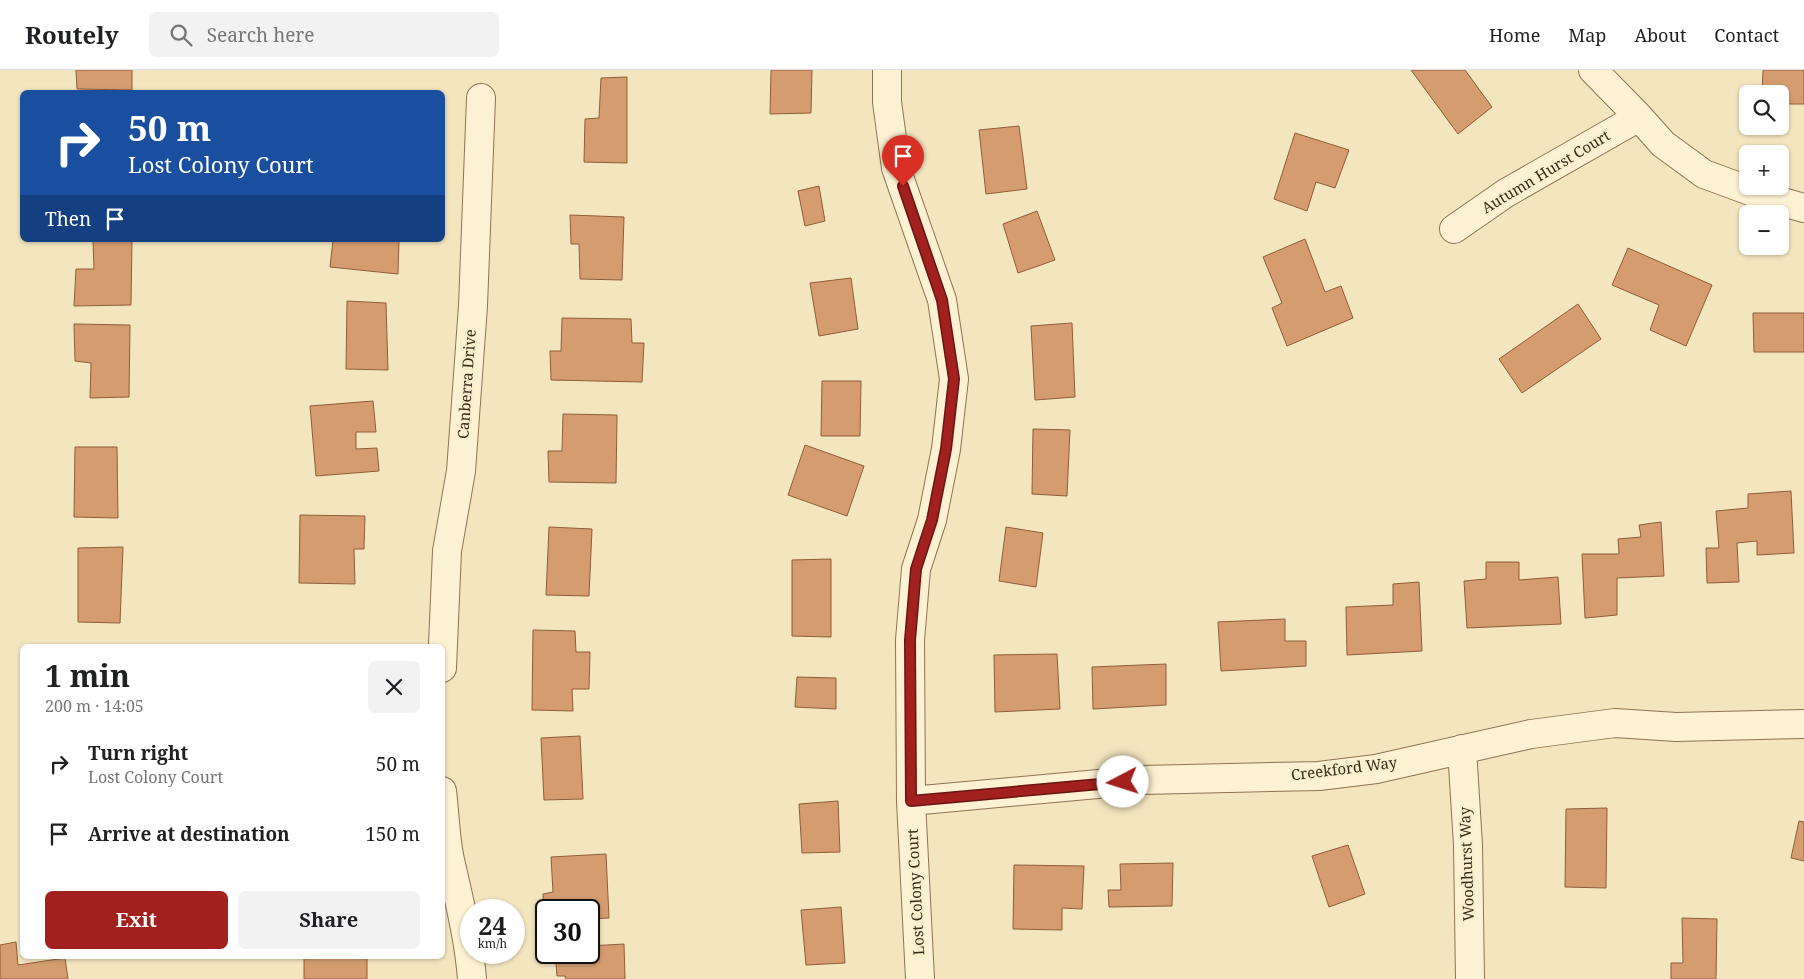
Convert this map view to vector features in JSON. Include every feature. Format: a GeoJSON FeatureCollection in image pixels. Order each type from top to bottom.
{"type":"FeatureCollection","features":[{"type":"Feature","properties":{"kind":"street","name":"Lost Colony Court"},"geometry":{"type":"LineString","coordinates":[[888,70],[887,102],[896,168],[942,300],[954,379],[946,449],[932,520],[916,569],[910,640],[911,801],[920,979]]}},
{"type":"Feature","properties":{"kind":"street"},"geometry":{"type":"LineString","coordinates":[[1593,70],[1663,144],[1704,174],[1772,199],[1804,208]]}},
{"type":"Feature","properties":{"kind":"street","name":"Canberra Drive"},"geometry":{"type":"LineString","coordinates":[[443,644],[447,551],[461,471],[473,306],[481,98]]}},
{"type":"Feature","properties":{"kind":"street","name":"Autumn Hurst Court"},"geometry":{"type":"LineString","coordinates":[[1454,229],[1506,193],[1639,117]]}},
{"type":"Feature","properties":{"kind":"street","name":"Creekford Way"},"geometry":{"type":"LineString","coordinates":[[911,801],[1142,780],[1319,776],[1376,768],[1531,734],[1615,723],[1676,727],[1804,724]]}},
{"type":"Feature","properties":{"kind":"street","name":"Woodhurst Way"},"geometry":{"type":"LineString","coordinates":[[1462,750],[1468,845],[1470,979]]}},
{"type":"Feature","properties":{"kind":"street"},"geometry":{"type":"LineString","coordinates":[[445,816],[450,858],[471,959],[472,979]]}},
{"type":"Feature","properties":{"kind":"building"},"geometry":{"type":"Polygon","coordinates":[[[76,70],[132,70],[132,90],[77,89],[76,70]]]}},
{"type":"Feature","properties":{"kind":"building"},"geometry":{"type":"Polygon","coordinates":[[[771,70],[812,70],[811,113],[770,114],[771,70]]]}},
{"type":"Feature","properties":{"kind":"building"},"geometry":{"type":"Polygon","coordinates":[[[1411,70],[1465,70],[1492,107],[1458,134],[1411,70]]]}},
{"type":"Feature","properties":{"kind":"building"},"geometry":{"type":"Polygon","coordinates":[[[1763,70],[1804,70],[1804,104],[1789,104],[1789,85],[1762,85],[1763,70]]]}},
{"type":"Feature","properties":{"kind":"building"},"geometry":{"type":"Polygon","coordinates":[[[627,77],[627,163],[584,162],[585,119],[599,118],[601,78],[627,77]]]}},
{"type":"Feature","properties":{"kind":"building"},"geometry":{"type":"Polygon","coordinates":[[[1019,126],[1027,189],[986,194],[979,130],[1019,126]]]}},
{"type":"Feature","properties":{"kind":"building"},"geometry":{"type":"Polygon","coordinates":[[[1295,133],[1349,150],[1335,188],[1316,182],[1307,211],[1274,199],[1295,133]]]}},
{"type":"Feature","properties":{"kind":"building"},"geometry":{"type":"Polygon","coordinates":[[[819,186],[825,221],[805,226],[798,191],[819,186]]]}},
{"type":"Feature","properties":{"kind":"building"},"geometry":{"type":"Polygon","coordinates":[[[1037,211],[1055,260],[1018,273],[1003,224],[1037,211]]]}},
{"type":"Feature","properties":{"kind":"building"},"geometry":{"type":"Polygon","coordinates":[[[570,215],[624,217],[622,280],[580,279],[579,244],[571,244],[570,215]]]}},
{"type":"Feature","properties":{"kind":"building"},"geometry":{"type":"Polygon","coordinates":[[[1305,239],[1325,292],[1341,286],[1353,318],[1287,346],[1272,308],[1282,303],[1263,257],[1305,239]]]}},
{"type":"Feature","properties":{"kind":"building"},"geometry":{"type":"Polygon","coordinates":[[[93,242],[132,242],[131,305],[74,306],[76,269],[94,269],[93,242]]]}},
{"type":"Feature","properties":{"kind":"building"},"geometry":{"type":"Polygon","coordinates":[[[333,242],[399,242],[398,274],[330,267],[333,242]]]}},
{"type":"Feature","properties":{"kind":"building"},"geometry":{"type":"Polygon","coordinates":[[[1628,248],[1712,285],[1686,346],[1650,330],[1659,305],[1612,285],[1628,248]]]}},
{"type":"Feature","properties":{"kind":"building"},"geometry":{"type":"Polygon","coordinates":[[[851,278],[858,329],[819,336],[810,283],[851,278]]]}},
{"type":"Feature","properties":{"kind":"building"},"geometry":{"type":"Polygon","coordinates":[[[347,301],[386,303],[388,370],[346,369],[347,301]]]}},
{"type":"Feature","properties":{"kind":"building"},"geometry":{"type":"Polygon","coordinates":[[[1578,304],[1601,339],[1522,393],[1499,359],[1578,304]]]}},
{"type":"Feature","properties":{"kind":"building"},"geometry":{"type":"Polygon","coordinates":[[[1753,313],[1804,313],[1804,352],[1754,352],[1753,313]]]}},
{"type":"Feature","properties":{"kind":"building"},"geometry":{"type":"Polygon","coordinates":[[[562,318],[631,319],[632,343],[644,343],[642,382],[551,380],[550,351],[561,351],[562,318]]]}},
{"type":"Feature","properties":{"kind":"building"},"geometry":{"type":"Polygon","coordinates":[[[1072,323],[1075,397],[1035,400],[1031,326],[1072,323]]]}},
{"type":"Feature","properties":{"kind":"building"},"geometry":{"type":"Polygon","coordinates":[[[74,324],[130,325],[129,397],[90,398],[91,363],[75,361],[74,324]]]}},
{"type":"Feature","properties":{"kind":"building"},"geometry":{"type":"Polygon","coordinates":[[[822,381],[861,381],[860,436],[821,436],[822,381]]]}},
{"type":"Feature","properties":{"kind":"building"},"geometry":{"type":"Polygon","coordinates":[[[373,401],[376,432],[356,432],[356,449],[377,448],[379,471],[316,476],[310,406],[373,401]]]}},
{"type":"Feature","properties":{"kind":"building"},"geometry":{"type":"Polygon","coordinates":[[[563,414],[617,415],[616,483],[549,482],[548,451],[562,451],[563,414]]]}},
{"type":"Feature","properties":{"kind":"building"},"geometry":{"type":"Polygon","coordinates":[[[1033,429],[1070,430],[1067,496],[1032,494],[1033,429]]]}},
{"type":"Feature","properties":{"kind":"building"},"geometry":{"type":"Polygon","coordinates":[[[805,445],[864,466],[847,516],[788,495],[805,445]]]}},
{"type":"Feature","properties":{"kind":"building"},"geometry":{"type":"Polygon","coordinates":[[[75,447],[117,447],[118,518],[74,517],[75,447]]]}},
{"type":"Feature","properties":{"kind":"building"},"geometry":{"type":"Polygon","coordinates":[[[1791,491],[1794,553],[1757,555],[1757,541],[1737,543],[1739,582],[1707,583],[1706,548],[1719,548],[1716,511],[1748,508],[1748,494],[1791,491]]]}},
{"type":"Feature","properties":{"kind":"building"},"geometry":{"type":"Polygon","coordinates":[[[300,515],[365,516],[364,549],[354,549],[355,584],[299,583],[300,515]]]}},
{"type":"Feature","properties":{"kind":"building"},"geometry":{"type":"Polygon","coordinates":[[[1661,522],[1664,576],[1617,578],[1617,615],[1585,618],[1582,554],[1619,554],[1618,539],[1641,537],[1639,525],[1661,522]]]}},
{"type":"Feature","properties":{"kind":"building"},"geometry":{"type":"Polygon","coordinates":[[[549,527],[592,529],[589,596],[546,595],[549,527]]]}},
{"type":"Feature","properties":{"kind":"building"},"geometry":{"type":"Polygon","coordinates":[[[1006,527],[1043,533],[1036,587],[999,581],[1006,527]]]}},
{"type":"Feature","properties":{"kind":"building"},"geometry":{"type":"Polygon","coordinates":[[[123,547],[120,623],[78,622],[78,548],[123,547]]]}},
{"type":"Feature","properties":{"kind":"building"},"geometry":{"type":"Polygon","coordinates":[[[831,559],[831,637],[792,636],[792,560],[831,559]]]}},
{"type":"Feature","properties":{"kind":"building"},"geometry":{"type":"Polygon","coordinates":[[[1486,562],[1519,562],[1519,580],[1558,577],[1561,624],[1467,628],[1464,581],[1486,579],[1486,562]]]}},
{"type":"Feature","properties":{"kind":"building"},"geometry":{"type":"Polygon","coordinates":[[[1419,582],[1422,651],[1347,655],[1346,607],[1393,605],[1393,584],[1419,582]]]}},
{"type":"Feature","properties":{"kind":"building"},"geometry":{"type":"Polygon","coordinates":[[[1285,619],[1285,641],[1306,641],[1306,666],[1221,671],[1218,622],[1285,619]]]}},
{"type":"Feature","properties":{"kind":"building"},"geometry":{"type":"Polygon","coordinates":[[[533,630],[575,631],[576,652],[590,652],[589,689],[572,689],[573,711],[532,710],[533,630]]]}},
{"type":"Feature","properties":{"kind":"building"},"geometry":{"type":"Polygon","coordinates":[[[1057,654],[1060,709],[995,712],[994,655],[1057,654]]]}},
{"type":"Feature","properties":{"kind":"building"},"geometry":{"type":"Polygon","coordinates":[[[1166,664],[1166,705],[1093,709],[1092,667],[1166,664]]]}},
{"type":"Feature","properties":{"kind":"building"},"geometry":{"type":"Polygon","coordinates":[[[797,677],[836,678],[836,709],[795,707],[797,677]]]}},
{"type":"Feature","properties":{"kind":"building"},"geometry":{"type":"Polygon","coordinates":[[[580,736],[583,799],[544,800],[541,738],[580,736]]]}},
{"type":"Feature","properties":{"kind":"building"},"geometry":{"type":"Polygon","coordinates":[[[838,801],[840,852],[802,853],[799,804],[838,801]]]}},
{"type":"Feature","properties":{"kind":"building"},"geometry":{"type":"Polygon","coordinates":[[[1607,808],[1606,888],[1565,887],[1566,809],[1607,808]]]}},
{"type":"Feature","properties":{"kind":"building"},"geometry":{"type":"Polygon","coordinates":[[[1799,821],[1804,822],[1804,861],[1791,858],[1799,821]]]}},
{"type":"Feature","properties":{"kind":"building"},"geometry":{"type":"Polygon","coordinates":[[[1348,845],[1365,894],[1329,907],[1312,856],[1348,845]]]}},
{"type":"Feature","properties":{"kind":"building"},"geometry":{"type":"Polygon","coordinates":[[[606,854],[609,918],[600,918],[600,899],[543,899],[543,894],[553,892],[551,857],[606,854]]]}},
{"type":"Feature","properties":{"kind":"building"},"geometry":{"type":"Polygon","coordinates":[[[1173,863],[1172,906],[1109,907],[1108,890],[1121,890],[1120,864],[1173,863]]]}},
{"type":"Feature","properties":{"kind":"building"},"geometry":{"type":"Polygon","coordinates":[[[1014,865],[1084,866],[1082,909],[1062,908],[1062,930],[1013,929],[1014,865]]]}},
{"type":"Feature","properties":{"kind":"building"},"geometry":{"type":"Polygon","coordinates":[[[841,907],[845,963],[806,965],[801,910],[841,907]]]}},
{"type":"Feature","properties":{"kind":"building"},"geometry":{"type":"Polygon","coordinates":[[[1682,918],[1717,919],[1716,979],[1671,979],[1671,963],[1683,963],[1682,918]]]}},
{"type":"Feature","properties":{"kind":"building"},"geometry":{"type":"Polygon","coordinates":[[[16,942],[18,965],[65,959],[68,979],[0,979],[0,945],[16,942]]]}},
{"type":"Feature","properties":{"kind":"building"},"geometry":{"type":"Polygon","coordinates":[[[624,944],[625,979],[566,979],[565,976],[557,976],[556,964],[600,964],[600,945],[624,944]]]}},
{"type":"Feature","properties":{"kind":"building"},"geometry":{"type":"Polygon","coordinates":[[[304,959],[367,959],[367,979],[304,979],[304,959]]]}},
{"type":"Feature","properties":{"kind":"route"},"geometry":{"type":"LineString","coordinates":[[903,186],[942,300],[954,379],[946,449],[932,520],[916,569],[910,640],[911,801],[1123,782]]}}]}
